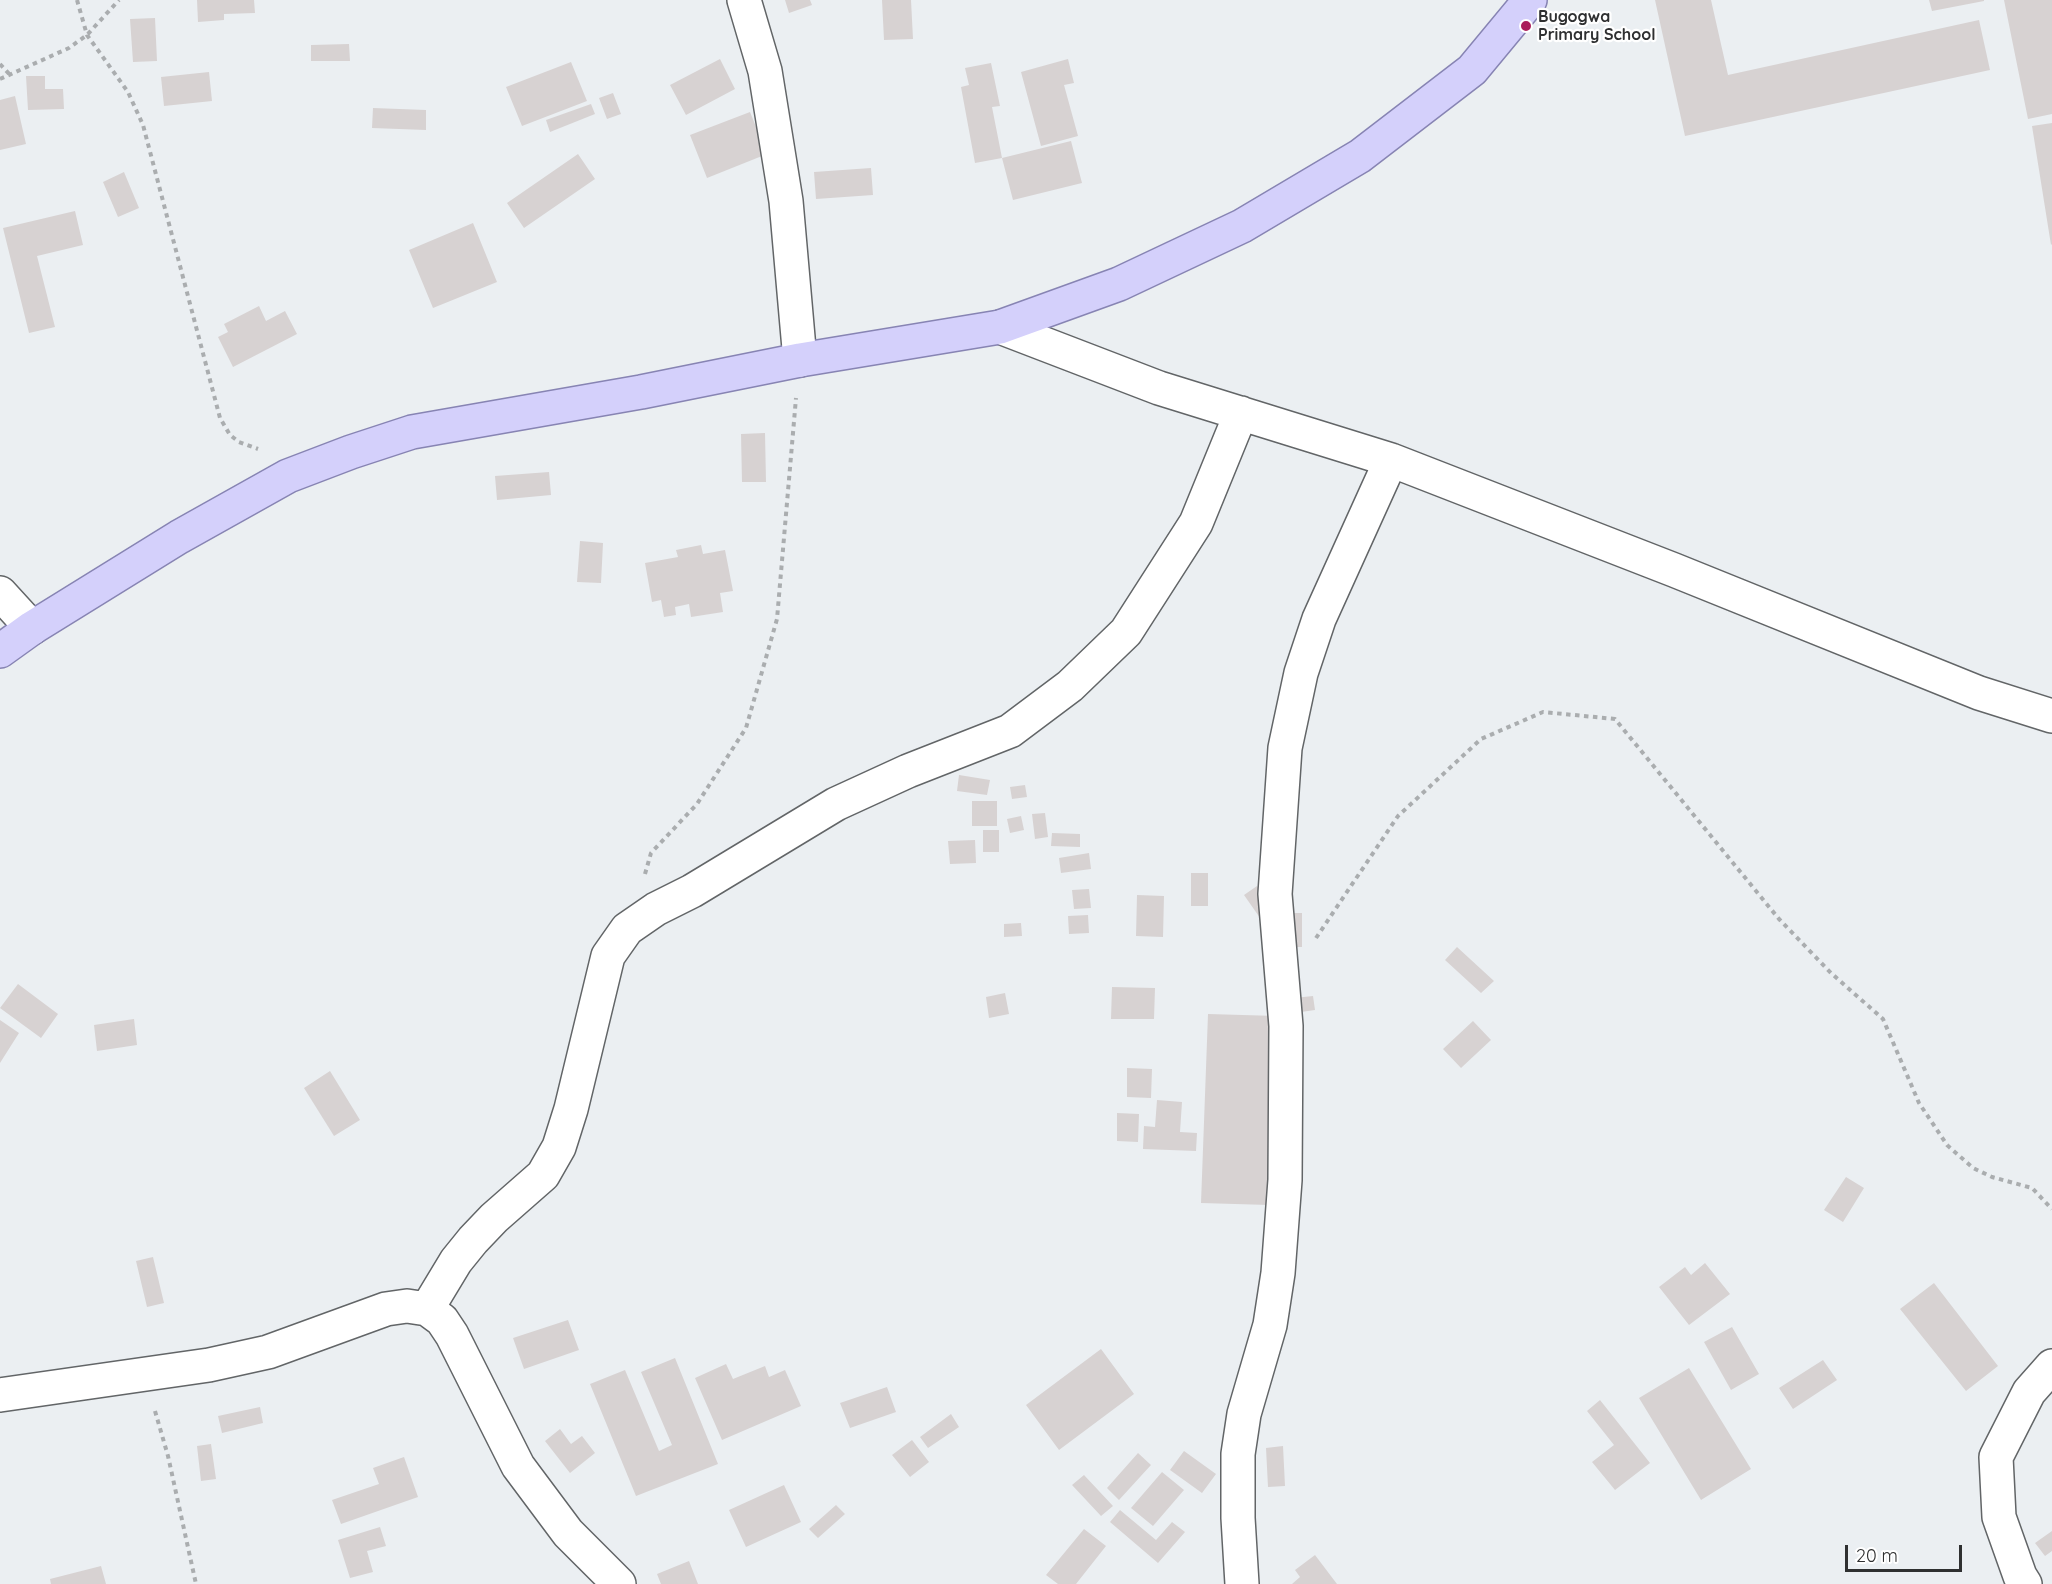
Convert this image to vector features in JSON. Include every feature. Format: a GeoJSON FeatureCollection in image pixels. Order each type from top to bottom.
{"type":"FeatureCollection","features":[{"type":"Feature","properties":{"kind":"main road"},"geometry":{"type":"LineString","coordinates":[[0,651],[32,628],[179,537],[288,476],[351,452],[412,432],[640,392],[800,360],[1000,327],[1119,284],[1242,226],[1360,156],[1472,70],[1530,0]]}},
{"type":"Feature","properties":{"kind":"street"},"geometry":{"type":"LineString","coordinates":[[744,0],[765,71],[786,201],[800,360]]}},
{"type":"Feature","properties":{"kind":"street"},"geometry":{"type":"LineString","coordinates":[[1000,327],[1159,388],[1391,460],[1674,570],[1979,693],[2052,716]]}},
{"type":"Feature","properties":{"kind":"street"},"geometry":{"type":"LineString","coordinates":[[427,1309],[456,1261],[473,1240],[494,1218],[543,1175],[559,1148],[571,1109],[608,956],[627,929],[656,909],[692,891],[836,804],[908,771],[1010,731],[1070,686],[1126,632],[1196,523],[1241,413]]}},
{"type":"Feature","properties":{"kind":"street"},"geometry":{"type":"LineString","coordinates":[[1242,1584],[1238,1518],[1238,1454],[1244,1414],[1270,1325],[1278,1273],[1285,1180],[1286,1026],[1275,894],[1285,748],[1301,673],[1319,619],[1391,460]]}},
{"type":"Feature","properties":{"kind":"street"},"geometry":{"type":"LineString","coordinates":[[0,593],[32,628]]}},
{"type":"Feature","properties":{"kind":"street"},"geometry":{"type":"LineString","coordinates":[[0,1395],[209,1365],[268,1352],[386,1309],[407,1306],[427,1309],[442,1320],[452,1335],[518,1466],[568,1533],[619,1584]]}},
{"type":"Feature","properties":{"kind":"street"},"geometry":{"type":"LineString","coordinates":[[2025,1584],[1999,1517],[1996,1457],[2029,1392],[2052,1366]]}},
{"type":"Feature","properties":{"kind":"path"},"geometry":{"type":"LineString","coordinates":[[77,0],[87,35],[128,92],[143,125],[220,418],[230,435],[239,442],[260,450]]}},
{"type":"Feature","properties":{"kind":"path"},"geometry":{"type":"LineString","coordinates":[[0,79],[69,48],[87,35],[119,0]]}},
{"type":"Feature","properties":{"kind":"path"},"geometry":{"type":"LineString","coordinates":[[0,64],[11,76]]}},
{"type":"Feature","properties":{"kind":"path"},"geometry":{"type":"LineString","coordinates":[[644,875],[651,853],[697,804],[746,728],[777,619],[800,360]]}},
{"type":"Feature","properties":{"kind":"path"},"geometry":{"type":"LineString","coordinates":[[1315,939],[1398,816],[1481,739],[1543,712],[1615,719],[1687,804],[1779,920],[1831,973],[1883,1020],[1918,1103],[1947,1145],[1973,1168],[1992,1177],[2032,1188],[2052,1209]]}},
{"type":"Feature","properties":{"kind":"path"},"geometry":{"type":"LineString","coordinates":[[145,1376],[168,1456],[196,1584]]}},
{"type":"Feature","properties":{"kind":"building"},"geometry":{"type":"Polygon","coordinates":[[[197,0],[254,0],[255,13],[224,14],[224,20],[198,22],[197,0]]]}},
{"type":"Feature","properties":{"kind":"building"},"geometry":{"type":"Polygon","coordinates":[[[785,0],[810,0],[812,5],[789,13],[785,0]]]}},
{"type":"Feature","properties":{"kind":"building"},"geometry":{"type":"Polygon","coordinates":[[[882,0],[911,0],[913,39],[884,40],[882,0]]]}},
{"type":"Feature","properties":{"kind":"building"},"geometry":{"type":"Polygon","coordinates":[[[1655,0],[1711,0],[1728,75],[1979,20],[1990,70],[1685,136],[1655,0]]]}},
{"type":"Feature","properties":{"kind":"building"},"geometry":{"type":"Polygon","coordinates":[[[1929,0],[1984,0],[1984,1],[1932,11],[1929,0]]]}},
{"type":"Feature","properties":{"kind":"building"},"geometry":{"type":"Polygon","coordinates":[[[2004,0],[2052,0],[2052,114],[2028,119],[2004,0]]]}},
{"type":"Feature","properties":{"kind":"building"},"geometry":{"type":"Polygon","coordinates":[[[155,18],[157,61],[133,62],[130,19],[155,18]]]}},
{"type":"Feature","properties":{"kind":"building"},"geometry":{"type":"Polygon","coordinates":[[[349,44],[350,61],[311,61],[311,45],[349,44]]]}},
{"type":"Feature","properties":{"kind":"building"},"geometry":{"type":"Polygon","coordinates":[[[720,59],[735,89],[686,115],[670,85],[720,59]]]}},
{"type":"Feature","properties":{"kind":"building"},"geometry":{"type":"Polygon","coordinates":[[[1068,59],[1074,83],[1064,85],[1078,136],[1041,146],[1021,72],[1068,59]]]}},
{"type":"Feature","properties":{"kind":"building"},"geometry":{"type":"Polygon","coordinates":[[[571,62],[587,101],[522,126],[506,87],[571,62]]]}},
{"type":"Feature","properties":{"kind":"building"},"geometry":{"type":"Polygon","coordinates":[[[991,63],[1000,106],[992,107],[1002,158],[975,163],[961,87],[969,85],[965,68],[991,63]]]}},
{"type":"Feature","properties":{"kind":"building"},"geometry":{"type":"Polygon","coordinates":[[[209,72],[212,101],[164,106],[161,77],[209,72]]]}},
{"type":"Feature","properties":{"kind":"building"},"geometry":{"type":"Polygon","coordinates":[[[26,76],[45,76],[45,89],[63,89],[64,109],[28,110],[26,76]]]}},
{"type":"Feature","properties":{"kind":"building"},"geometry":{"type":"Polygon","coordinates":[[[613,93],[621,114],[607,119],[599,98],[613,93]]]}},
{"type":"Feature","properties":{"kind":"building"},"geometry":{"type":"Polygon","coordinates":[[[15,96],[26,144],[0,150],[0,100],[15,96]]]}},
{"type":"Feature","properties":{"kind":"building"},"geometry":{"type":"Polygon","coordinates":[[[591,104],[595,114],[550,132],[546,120],[591,104]]]}},
{"type":"Feature","properties":{"kind":"building"},"geometry":{"type":"Polygon","coordinates":[[[373,108],[426,110],[426,130],[372,128],[373,108]]]}},
{"type":"Feature","properties":{"kind":"building"},"geometry":{"type":"Polygon","coordinates":[[[750,112],[767,154],[707,178],[690,135],[750,112]]]}},
{"type":"Feature","properties":{"kind":"building"},"geometry":{"type":"Polygon","coordinates":[[[2052,123],[2052,244],[2051,245],[2032,126],[2052,123]]]}},
{"type":"Feature","properties":{"kind":"building"},"geometry":{"type":"Polygon","coordinates":[[[1071,141],[1082,183],[1013,200],[1002,158],[1071,141]]]}},
{"type":"Feature","properties":{"kind":"building"},"geometry":{"type":"Polygon","coordinates":[[[578,154],[595,179],[524,228],[507,203],[578,154]]]}},
{"type":"Feature","properties":{"kind":"building"},"geometry":{"type":"Polygon","coordinates":[[[871,168],[873,195],[816,199],[814,172],[871,168]]]}},
{"type":"Feature","properties":{"kind":"building"},"geometry":{"type":"Polygon","coordinates":[[[124,172],[139,208],[118,217],[103,182],[124,172]]]}},
{"type":"Feature","properties":{"kind":"building"},"geometry":{"type":"Polygon","coordinates":[[[75,211],[83,245],[37,256],[55,327],[29,333],[3,228],[75,211]]]}},
{"type":"Feature","properties":{"kind":"building"},"geometry":{"type":"Polygon","coordinates":[[[473,223],[497,282],[433,308],[409,250],[473,223]]]}},
{"type":"Feature","properties":{"kind":"building"},"geometry":{"type":"Polygon","coordinates":[[[259,306],[266,321],[285,311],[297,334],[233,367],[218,337],[228,332],[224,324],[259,306]]]}},
{"type":"Feature","properties":{"kind":"building"},"geometry":{"type":"Polygon","coordinates":[[[765,433],[766,482],[742,482],[741,434],[765,433]]]}},
{"type":"Feature","properties":{"kind":"building"},"geometry":{"type":"Polygon","coordinates":[[[549,472],[551,495],[497,500],[495,476],[549,472]]]}},
{"type":"Feature","properties":{"kind":"building"},"geometry":{"type":"Polygon","coordinates":[[[580,541],[603,543],[601,583],[577,582],[580,541]]]}},
{"type":"Feature","properties":{"kind":"building"},"geometry":{"type":"Polygon","coordinates":[[[701,545],[703,554],[725,550],[733,591],[720,593],[723,612],[691,617],[689,604],[675,607],[676,615],[664,617],[661,600],[652,602],[645,563],[678,557],[676,550],[701,545]]]}},
{"type":"Feature","properties":{"kind":"building"},"geometry":{"type":"Polygon","coordinates":[[[959,775],[990,780],[987,795],[957,791],[959,775]]]}},
{"type":"Feature","properties":{"kind":"building"},"geometry":{"type":"Polygon","coordinates":[[[1025,785],[1027,797],[1012,799],[1010,787],[1025,785]]]}},
{"type":"Feature","properties":{"kind":"building"},"geometry":{"type":"Polygon","coordinates":[[[972,801],[997,801],[997,826],[972,826],[972,801]]]}},
{"type":"Feature","properties":{"kind":"building"},"geometry":{"type":"Polygon","coordinates":[[[1045,813],[1048,837],[1035,839],[1032,814],[1045,813]]]}},
{"type":"Feature","properties":{"kind":"building"},"geometry":{"type":"Polygon","coordinates":[[[1021,816],[1024,830],[1010,833],[1007,819],[1021,816]]]}},
{"type":"Feature","properties":{"kind":"building"},"geometry":{"type":"Polygon","coordinates":[[[983,830],[999,830],[999,852],[983,852],[983,830]]]}},
{"type":"Feature","properties":{"kind":"building"},"geometry":{"type":"Polygon","coordinates":[[[1052,833],[1080,834],[1080,847],[1051,846],[1052,833]]]}},
{"type":"Feature","properties":{"kind":"building"},"geometry":{"type":"Polygon","coordinates":[[[975,840],[976,863],[950,864],[948,841],[975,840]]]}},
{"type":"Feature","properties":{"kind":"building"},"geometry":{"type":"Polygon","coordinates":[[[1089,853],[1091,869],[1061,873],[1059,858],[1089,853]]]}},
{"type":"Feature","properties":{"kind":"building"},"geometry":{"type":"Polygon","coordinates":[[[1191,873],[1208,873],[1208,906],[1191,906],[1191,873]]]}},
{"type":"Feature","properties":{"kind":"building"},"geometry":{"type":"Polygon","coordinates":[[[1257,886],[1278,916],[1265,925],[1244,895],[1257,886]]]}},
{"type":"Feature","properties":{"kind":"building"},"geometry":{"type":"Polygon","coordinates":[[[1089,889],[1091,908],[1074,909],[1072,890],[1089,889]]]}},
{"type":"Feature","properties":{"kind":"building"},"geometry":{"type":"Polygon","coordinates":[[[1137,895],[1164,896],[1163,937],[1136,936],[1137,895]]]}},
{"type":"Feature","properties":{"kind":"building"},"geometry":{"type":"Polygon","coordinates":[[[1282,913],[1302,913],[1302,947],[1282,947],[1282,913]]]}},
{"type":"Feature","properties":{"kind":"building"},"geometry":{"type":"Polygon","coordinates":[[[1088,915],[1089,933],[1069,934],[1068,916],[1088,915]]]}},
{"type":"Feature","properties":{"kind":"building"},"geometry":{"type":"Polygon","coordinates":[[[1021,923],[1022,936],[1004,937],[1004,924],[1021,923]]]}},
{"type":"Feature","properties":{"kind":"building"},"geometry":{"type":"Polygon","coordinates":[[[1457,947],[1494,981],[1481,993],[1445,960],[1457,947]]]}},
{"type":"Feature","properties":{"kind":"building"},"geometry":{"type":"Polygon","coordinates":[[[18,984],[58,1014],[41,1038],[0,1008],[18,984]]]}},
{"type":"Feature","properties":{"kind":"building"},"geometry":{"type":"Polygon","coordinates":[[[1112,987],[1155,988],[1154,1019],[1111,1019],[1112,987]]]}},
{"type":"Feature","properties":{"kind":"building"},"geometry":{"type":"Polygon","coordinates":[[[1005,993],[1009,1014],[989,1018],[986,997],[1005,993]]]}},
{"type":"Feature","properties":{"kind":"building"},"geometry":{"type":"Polygon","coordinates":[[[1313,996],[1315,1010],[1287,1014],[1285,999],[1313,996]]]}},
{"type":"Feature","properties":{"kind":"building"},"geometry":{"type":"Polygon","coordinates":[[[1208,1014],[1277,1016],[1269,1205],[1201,1203],[1208,1014]]]}},
{"type":"Feature","properties":{"kind":"building"},"geometry":{"type":"Polygon","coordinates":[[[134,1019],[137,1045],[97,1051],[94,1025],[134,1019]]]}},
{"type":"Feature","properties":{"kind":"building"},"geometry":{"type":"Polygon","coordinates":[[[0,1020],[19,1033],[0,1063],[0,1020]]]}},
{"type":"Feature","properties":{"kind":"building"},"geometry":{"type":"Polygon","coordinates":[[[1473,1021],[1491,1040],[1461,1068],[1443,1049],[1473,1021]]]}},
{"type":"Feature","properties":{"kind":"building"},"geometry":{"type":"Polygon","coordinates":[[[1127,1068],[1152,1069],[1151,1098],[1127,1097],[1127,1068]]]}},
{"type":"Feature","properties":{"kind":"building"},"geometry":{"type":"Polygon","coordinates":[[[330,1071],[360,1120],[334,1136],[304,1088],[330,1071]]]}},
{"type":"Feature","properties":{"kind":"building"},"geometry":{"type":"Polygon","coordinates":[[[1157,1100],[1182,1102],[1180,1132],[1197,1133],[1196,1151],[1143,1149],[1144,1126],[1155,1127],[1157,1100]]]}},
{"type":"Feature","properties":{"kind":"building"},"geometry":{"type":"Polygon","coordinates":[[[1117,1113],[1139,1114],[1138,1142],[1117,1141],[1117,1113]]]}},
{"type":"Feature","properties":{"kind":"building"},"geometry":{"type":"Polygon","coordinates":[[[1846,1177],[1864,1188],[1843,1222],[1824,1210],[1846,1177]]]}},
{"type":"Feature","properties":{"kind":"building"},"geometry":{"type":"Polygon","coordinates":[[[153,1257],[164,1303],[147,1307],[136,1261],[153,1257]]]}},
{"type":"Feature","properties":{"kind":"building"},"geometry":{"type":"Polygon","coordinates":[[[1705,1263],[1730,1294],[1689,1325],[1659,1287],[1685,1267],[1691,1275],[1705,1263]]]}},
{"type":"Feature","properties":{"kind":"building"},"geometry":{"type":"Polygon","coordinates":[[[1934,1283],[1998,1366],[1966,1391],[1900,1309],[1934,1283]]]}},
{"type":"Feature","properties":{"kind":"building"},"geometry":{"type":"Polygon","coordinates":[[[568,1320],[579,1350],[524,1369],[513,1338],[568,1320]]]}},
{"type":"Feature","properties":{"kind":"building"},"geometry":{"type":"Polygon","coordinates":[[[1732,1327],[1759,1374],[1731,1390],[1704,1342],[1732,1327]]]}},
{"type":"Feature","properties":{"kind":"building"},"geometry":{"type":"Polygon","coordinates":[[[1101,1349],[1134,1394],[1059,1450],[1026,1405],[1101,1349]]]}},
{"type":"Feature","properties":{"kind":"building"},"geometry":{"type":"Polygon","coordinates":[[[675,1358],[718,1464],[636,1496],[590,1384],[625,1370],[659,1451],[672,1445],[641,1372],[675,1358]]]}},
{"type":"Feature","properties":{"kind":"building"},"geometry":{"type":"Polygon","coordinates":[[[1823,1360],[1837,1380],[1793,1409],[1779,1388],[1823,1360]]]}},
{"type":"Feature","properties":{"kind":"building"},"geometry":{"type":"Polygon","coordinates":[[[726,1364],[733,1379],[765,1366],[769,1377],[785,1370],[801,1406],[722,1440],[695,1378],[726,1364]]]}},
{"type":"Feature","properties":{"kind":"building"},"geometry":{"type":"Polygon","coordinates":[[[1689,1368],[1751,1469],[1701,1500],[1639,1398],[1689,1368]]]}},
{"type":"Feature","properties":{"kind":"building"},"geometry":{"type":"Polygon","coordinates":[[[887,1387],[896,1412],[850,1428],[840,1403],[887,1387]]]}},
{"type":"Feature","properties":{"kind":"building"},"geometry":{"type":"Polygon","coordinates":[[[1600,1400],[1650,1463],[1615,1490],[1592,1462],[1614,1445],[1587,1411],[1600,1400]]]}},
{"type":"Feature","properties":{"kind":"building"},"geometry":{"type":"Polygon","coordinates":[[[260,1407],[263,1423],[222,1433],[218,1416],[260,1407]]]}},
{"type":"Feature","properties":{"kind":"building"},"geometry":{"type":"Polygon","coordinates":[[[951,1414],[959,1427],[928,1448],[920,1437],[951,1414]]]}},
{"type":"Feature","properties":{"kind":"building"},"geometry":{"type":"Polygon","coordinates":[[[560,1429],[571,1444],[582,1436],[595,1453],[570,1473],[545,1441],[560,1429]]]}},
{"type":"Feature","properties":{"kind":"building"},"geometry":{"type":"Polygon","coordinates":[[[912,1440],[929,1462],[910,1477],[892,1455],[912,1440]]]}},
{"type":"Feature","properties":{"kind":"building"},"geometry":{"type":"Polygon","coordinates":[[[211,1444],[216,1479],[201,1481],[197,1446],[211,1444]]]}},
{"type":"Feature","properties":{"kind":"building"},"geometry":{"type":"Polygon","coordinates":[[[1283,1446],[1285,1486],[1268,1487],[1266,1448],[1283,1446]]]}},
{"type":"Feature","properties":{"kind":"building"},"geometry":{"type":"Polygon","coordinates":[[[1184,1451],[1216,1474],[1202,1493],[1170,1470],[1184,1451]]]}},
{"type":"Feature","properties":{"kind":"building"},"geometry":{"type":"Polygon","coordinates":[[[1138,1453],[1151,1465],[1119,1500],[1107,1488],[1138,1453]]]}},
{"type":"Feature","properties":{"kind":"building"},"geometry":{"type":"Polygon","coordinates":[[[404,1457],[418,1497],[341,1524],[332,1500],[379,1484],[373,1468],[404,1457]]]}},
{"type":"Feature","properties":{"kind":"building"},"geometry":{"type":"Polygon","coordinates":[[[1162,1472],[1184,1490],[1153,1526],[1131,1508],[1162,1472]]]}},
{"type":"Feature","properties":{"kind":"building"},"geometry":{"type":"Polygon","coordinates":[[[1084,1475],[1113,1506],[1101,1516],[1072,1485],[1084,1475]]]}},
{"type":"Feature","properties":{"kind":"building"},"geometry":{"type":"Polygon","coordinates":[[[784,1485],[801,1522],[746,1547],[729,1510],[784,1485]]]}},
{"type":"Feature","properties":{"kind":"building"},"geometry":{"type":"Polygon","coordinates":[[[836,1505],[845,1514],[818,1538],[809,1529],[836,1505]]]}},
{"type":"Feature","properties":{"kind":"building"},"geometry":{"type":"Polygon","coordinates":[[[1120,1510],[1156,1540],[1172,1522],[1185,1532],[1158,1563],[1110,1522],[1120,1510]]]}},
{"type":"Feature","properties":{"kind":"building"},"geometry":{"type":"Polygon","coordinates":[[[380,1527],[386,1546],[367,1551],[373,1572],[350,1578],[338,1540],[380,1527]]]}},
{"type":"Feature","properties":{"kind":"building"},"geometry":{"type":"Polygon","coordinates":[[[1084,1529],[1106,1546],[1076,1584],[1058,1584],[1046,1575],[1084,1529]]]}},
{"type":"Feature","properties":{"kind":"building"},"geometry":{"type":"Polygon","coordinates":[[[2052,1531],[2052,1551],[2045,1556],[2035,1543],[2052,1531]]]}},
{"type":"Feature","properties":{"kind":"building"},"geometry":{"type":"Polygon","coordinates":[[[1315,1555],[1337,1584],[1292,1584],[1300,1577],[1295,1570],[1315,1555]]]}},
{"type":"Feature","properties":{"kind":"building"},"geometry":{"type":"Polygon","coordinates":[[[689,1561],[698,1584],[661,1584],[657,1574],[689,1561]]]}},
{"type":"Feature","properties":{"kind":"building"},"geometry":{"type":"Polygon","coordinates":[[[101,1566],[106,1584],[51,1584],[50,1579],[101,1566]]]}},
{"type":"Feature","properties":{"kind":"place","name":"Bugogwa Primary School"},"geometry":{"type":"Point","coordinates":[1526,26]}}]}
